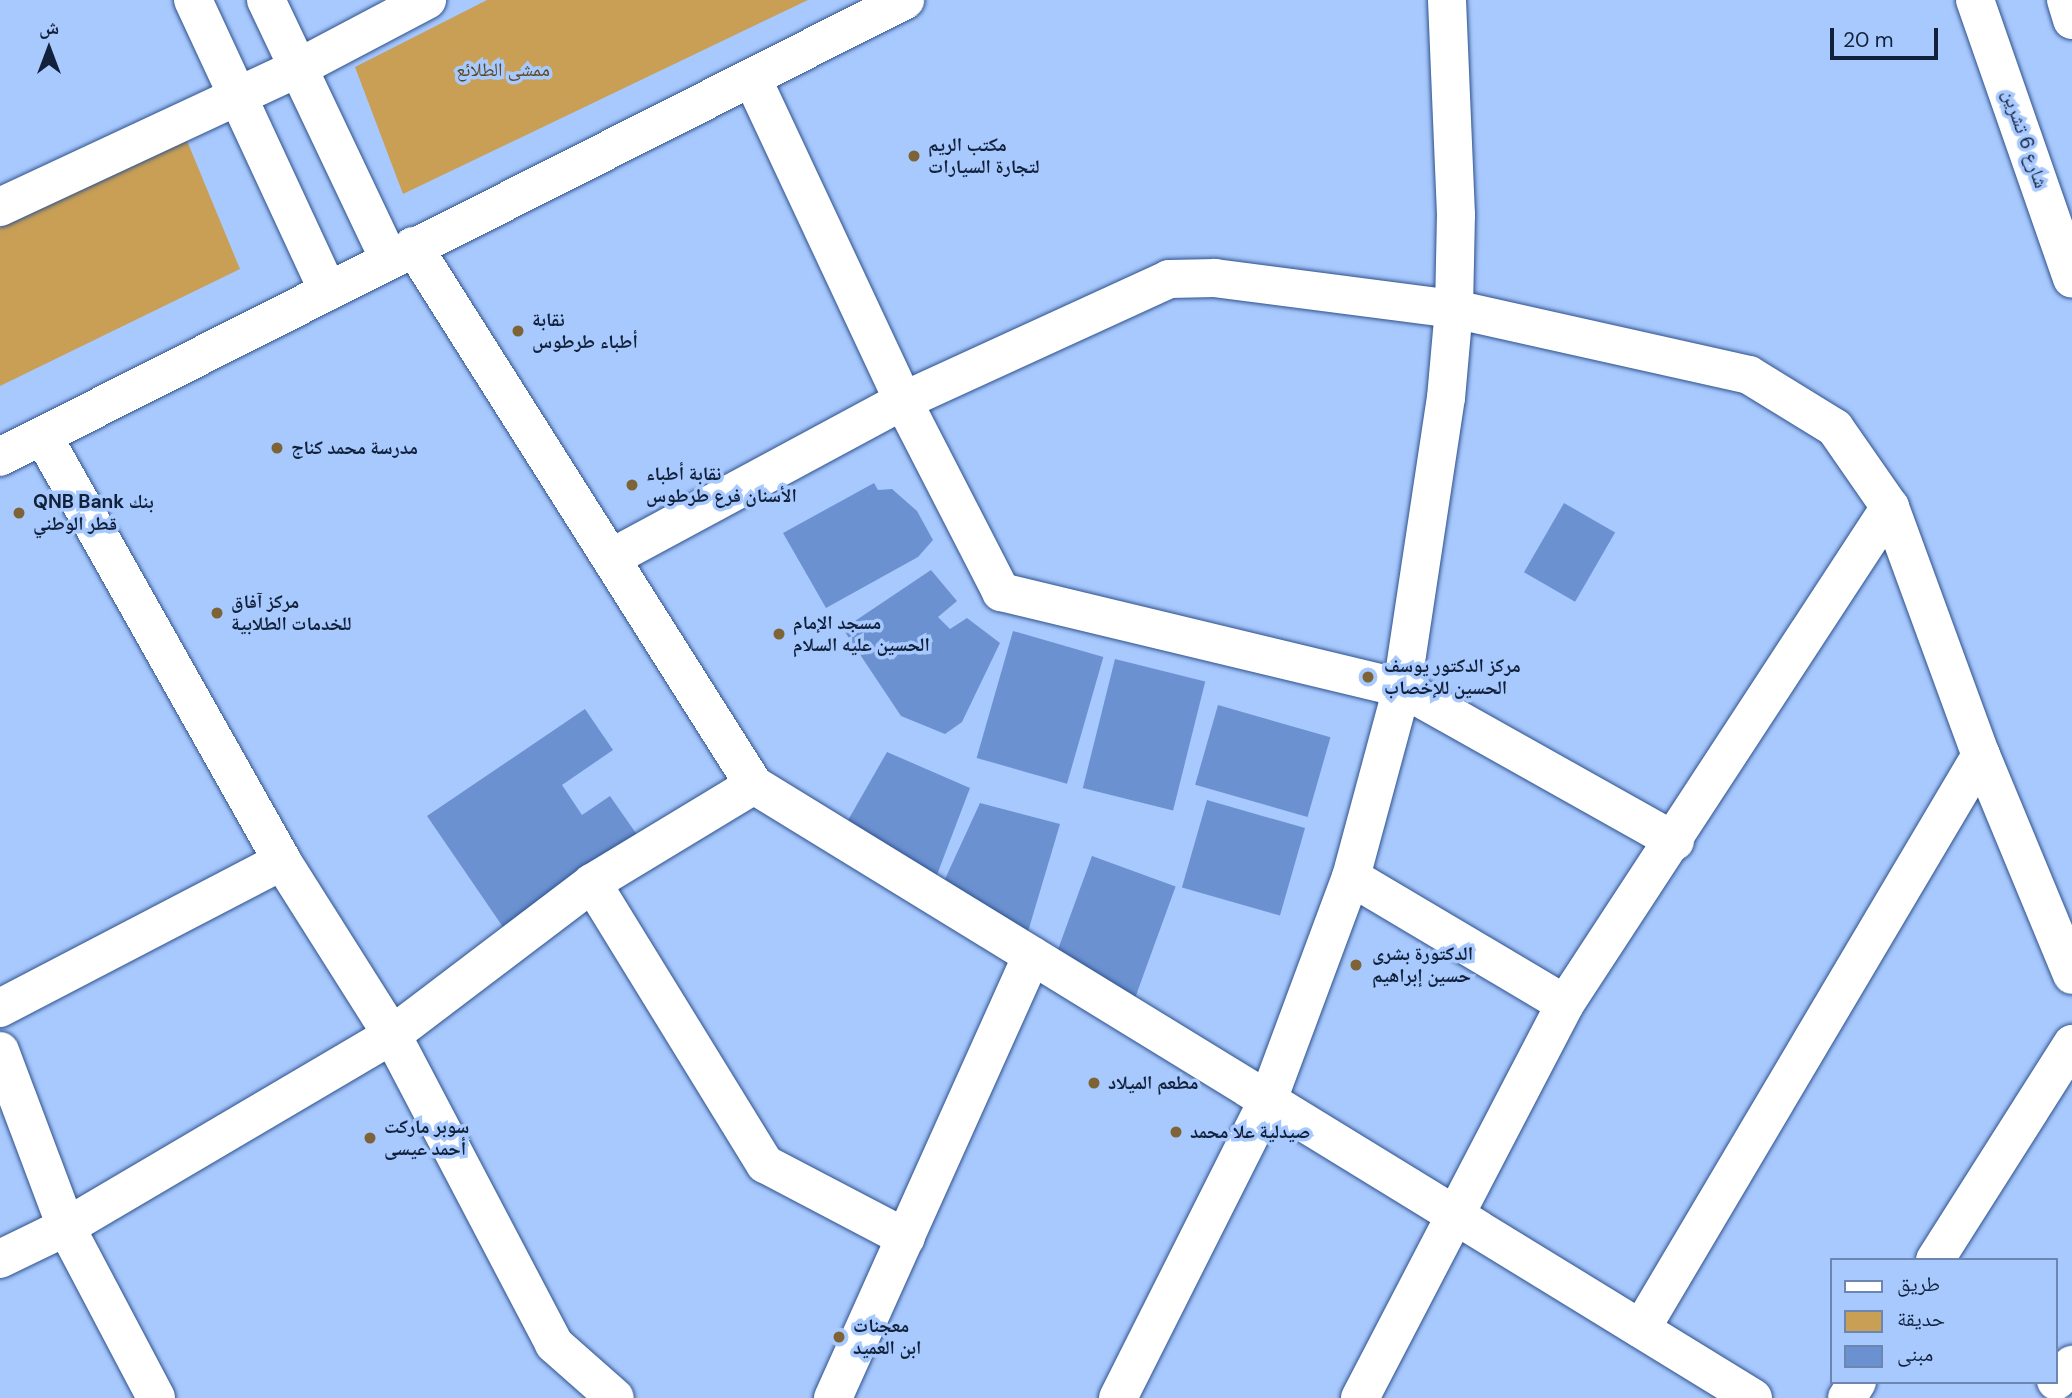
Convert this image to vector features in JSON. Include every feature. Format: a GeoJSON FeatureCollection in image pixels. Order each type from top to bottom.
{"type":"FeatureCollection","features":[{"type":"Feature","properties":{"kind":"street"},"geometry":{"type":"LineString","coordinates":[[193,0],[328,290]]}},
{"type":"Feature","properties":{"kind":"street"},"geometry":{"type":"LineString","coordinates":[[266,0],[298,68],[401,253],[611,558],[754,785],[1753,1398]]}},
{"type":"Feature","properties":{"kind":"street"},"geometry":{"type":"LineString","coordinates":[[0,207],[298,68],[427,0]]}},
{"type":"Feature","properties":{"kind":"street"},"geometry":{"type":"LineString","coordinates":[[0,457],[44,438],[328,290],[905,0]]}},
{"type":"Feature","properties":{"kind":"street"},"geometry":{"type":"LineString","coordinates":[[1118,1398],[1268,1100],[1351,877],[1402,688],[1446,398],[1454,309],[1456,215],[1447,0]]}},
{"type":"Feature","properties":{"kind":"street","name":"شارع 6 تشرين"},"geometry":{"type":"LineString","coordinates":[[1975,0],[2072,279]]}},
{"type":"Feature","properties":{"kind":"street"},"geometry":{"type":"LineString","coordinates":[[2066,0],[2072,20]]}},
{"type":"Feature","properties":{"kind":"street"},"geometry":{"type":"LineString","coordinates":[[752,78],[903,401],[1001,592],[1402,688],[1675,841]]}},
{"type":"Feature","properties":{"kind":"street"},"geometry":{"type":"LineString","coordinates":[[611,558],[903,401],[1133,291],[1169,279],[1215,278],[1454,309],[1749,375],[1835,428],[1890,507],[1981,755],[2072,975]]}},
{"type":"Feature","properties":{"kind":"street"},"geometry":{"type":"LineString","coordinates":[[44,438],[282,861],[392,1035],[554,1344],[615,1398]]}},
{"type":"Feature","properties":{"kind":"street"},"geometry":{"type":"LineString","coordinates":[[1360,1398],[1565,1004],[1675,841],[1890,507]]}},
{"type":"Feature","properties":{"kind":"street"},"geometry":{"type":"LineString","coordinates":[[1641,1329],[1981,755]]}},
{"type":"Feature","properties":{"kind":"street"},"geometry":{"type":"LineString","coordinates":[[0,1259],[66,1227],[392,1035],[592,883],[754,785]]}},
{"type":"Feature","properties":{"kind":"street"},"geometry":{"type":"LineString","coordinates":[[0,1008],[282,861]]}},
{"type":"Feature","properties":{"kind":"street"},"geometry":{"type":"LineString","coordinates":[[1351,877],[1565,1004]]}},
{"type":"Feature","properties":{"kind":"street"},"geometry":{"type":"LineString","coordinates":[[592,883],[765,1164],[906,1238]]}},
{"type":"Feature","properties":{"kind":"street"},"geometry":{"type":"LineString","coordinates":[[833,1398],[1032,956]]}},
{"type":"Feature","properties":{"kind":"street"},"geometry":{"type":"LineString","coordinates":[[1936,1258],[2072,1044]]}},
{"type":"Feature","properties":{"kind":"street"},"geometry":{"type":"LineString","coordinates":[[0,1051],[66,1227],[156,1398]]}},
{"type":"Feature","properties":{"kind":"street"},"geometry":{"type":"LineString","coordinates":[[2058,1380],[2072,1365]]}},
{"type":"Feature","properties":{"kind":"street"},"geometry":{"type":"LineString","coordinates":[[2041,1398],[2054,1384]]}},
{"type":"Feature","properties":{"kind":"green space","name":"ممشى الطلائع"},"geometry":{"type":"Polygon","coordinates":[[[487,0],[808,0],[403,194],[355,67],[487,0]]]}},
{"type":"Feature","properties":{"kind":"green space"},"geometry":{"type":"Polygon","coordinates":[[[185,136],[240,269],[0,386],[0,228],[185,136]]]}},
{"type":"Feature","properties":{"kind":"building"},"geometry":{"type":"Polygon","coordinates":[[[874,483],[878,490],[892,489],[917,511],[933,540],[918,557],[826,608],[783,533],[874,483]]]}},
{"type":"Feature","properties":{"kind":"building"},"geometry":{"type":"Polygon","coordinates":[[[1564,503],[1615,532],[1575,602],[1524,572],[1564,503]]]}},
{"type":"Feature","properties":{"kind":"building"},"geometry":{"type":"Polygon","coordinates":[[[931,570],[957,601],[938,617],[950,629],[967,618],[1000,643],[962,722],[945,734],[901,716],[843,629],[931,570]]]}},
{"type":"Feature","properties":{"kind":"building"},"geometry":{"type":"Polygon","coordinates":[[[1013,631],[1103,657],[1067,784],[977,758],[1013,631]]]}},
{"type":"Feature","properties":{"kind":"building"},"geometry":{"type":"Polygon","coordinates":[[[1115,659],[1205,681],[1173,811],[1083,788],[1115,659]]]}},
{"type":"Feature","properties":{"kind":"building"},"geometry":{"type":"Polygon","coordinates":[[[1218,705],[1330,737],[1308,817],[1195,785],[1218,705]]]}},
{"type":"Feature","properties":{"kind":"building"},"geometry":{"type":"Polygon","coordinates":[[[585,709],[613,750],[562,785],[582,815],[610,796],[640,839],[505,930],[427,816],[585,709]]]}},
{"type":"Feature","properties":{"kind":"building"},"geometry":{"type":"Polygon","coordinates":[[[887,752],[970,788],[935,880],[843,829],[887,752]]]}},
{"type":"Feature","properties":{"kind":"building"},"geometry":{"type":"Polygon","coordinates":[[[1207,800],[1305,828],[1280,916],[1182,887],[1207,800]]]}},
{"type":"Feature","properties":{"kind":"building"},"geometry":{"type":"Polygon","coordinates":[[[980,803],[1060,824],[1027,935],[945,879],[980,803]]]}},
{"type":"Feature","properties":{"kind":"building"},"geometry":{"type":"Polygon","coordinates":[[[1092,856],[1176,886],[1135,999],[1051,969],[1092,856]]]}},
{"type":"Feature","properties":{"kind":"place","name":"مكتب الريم لتجارة السيارات"},"geometry":{"type":"Point","coordinates":[914,156]}},
{"type":"Feature","properties":{"kind":"place","name":"نقابة أطباء طرطوس"},"geometry":{"type":"Point","coordinates":[518,331]}},
{"type":"Feature","properties":{"kind":"place","name":"مدرسة محمد كناج"},"geometry":{"type":"Point","coordinates":[277,448]}},
{"type":"Feature","properties":{"kind":"place","name":"نقابة أطباء الأسنان فرع طرطوس"},"geometry":{"type":"Point","coordinates":[632,485]}},
{"type":"Feature","properties":{"kind":"place","name":"QNB Bank بنك قطر الوطني"},"geometry":{"type":"Point","coordinates":[19,513]}},
{"type":"Feature","properties":{"kind":"place","name":"مركز آفاق للخدمات الطلابية"},"geometry":{"type":"Point","coordinates":[217,613]}},
{"type":"Feature","properties":{"kind":"place","name":"مسجد الإمام الحسين عليه السلام"},"geometry":{"type":"Point","coordinates":[779,634]}},
{"type":"Feature","properties":{"kind":"place","name":"مركز الدكتور يوسف الحسين للإخصاب"},"geometry":{"type":"Point","coordinates":[1368,677]}},
{"type":"Feature","properties":{"kind":"place","name":"الدكتورة بشرى حسين إبراهيم"},"geometry":{"type":"Point","coordinates":[1356,965]}},
{"type":"Feature","properties":{"kind":"place","name":"مطعم الميلاد"},"geometry":{"type":"Point","coordinates":[1094,1083]}},
{"type":"Feature","properties":{"kind":"place","name":"صيدلية علا محمد"},"geometry":{"type":"Point","coordinates":[1176,1132]}},
{"type":"Feature","properties":{"kind":"place","name":"سوبر ماركت أحمد عيسى"},"geometry":{"type":"Point","coordinates":[370,1138]}},
{"type":"Feature","properties":{"kind":"place","name":"معجنات ابن العميد"},"geometry":{"type":"Point","coordinates":[839,1337]}}]}
